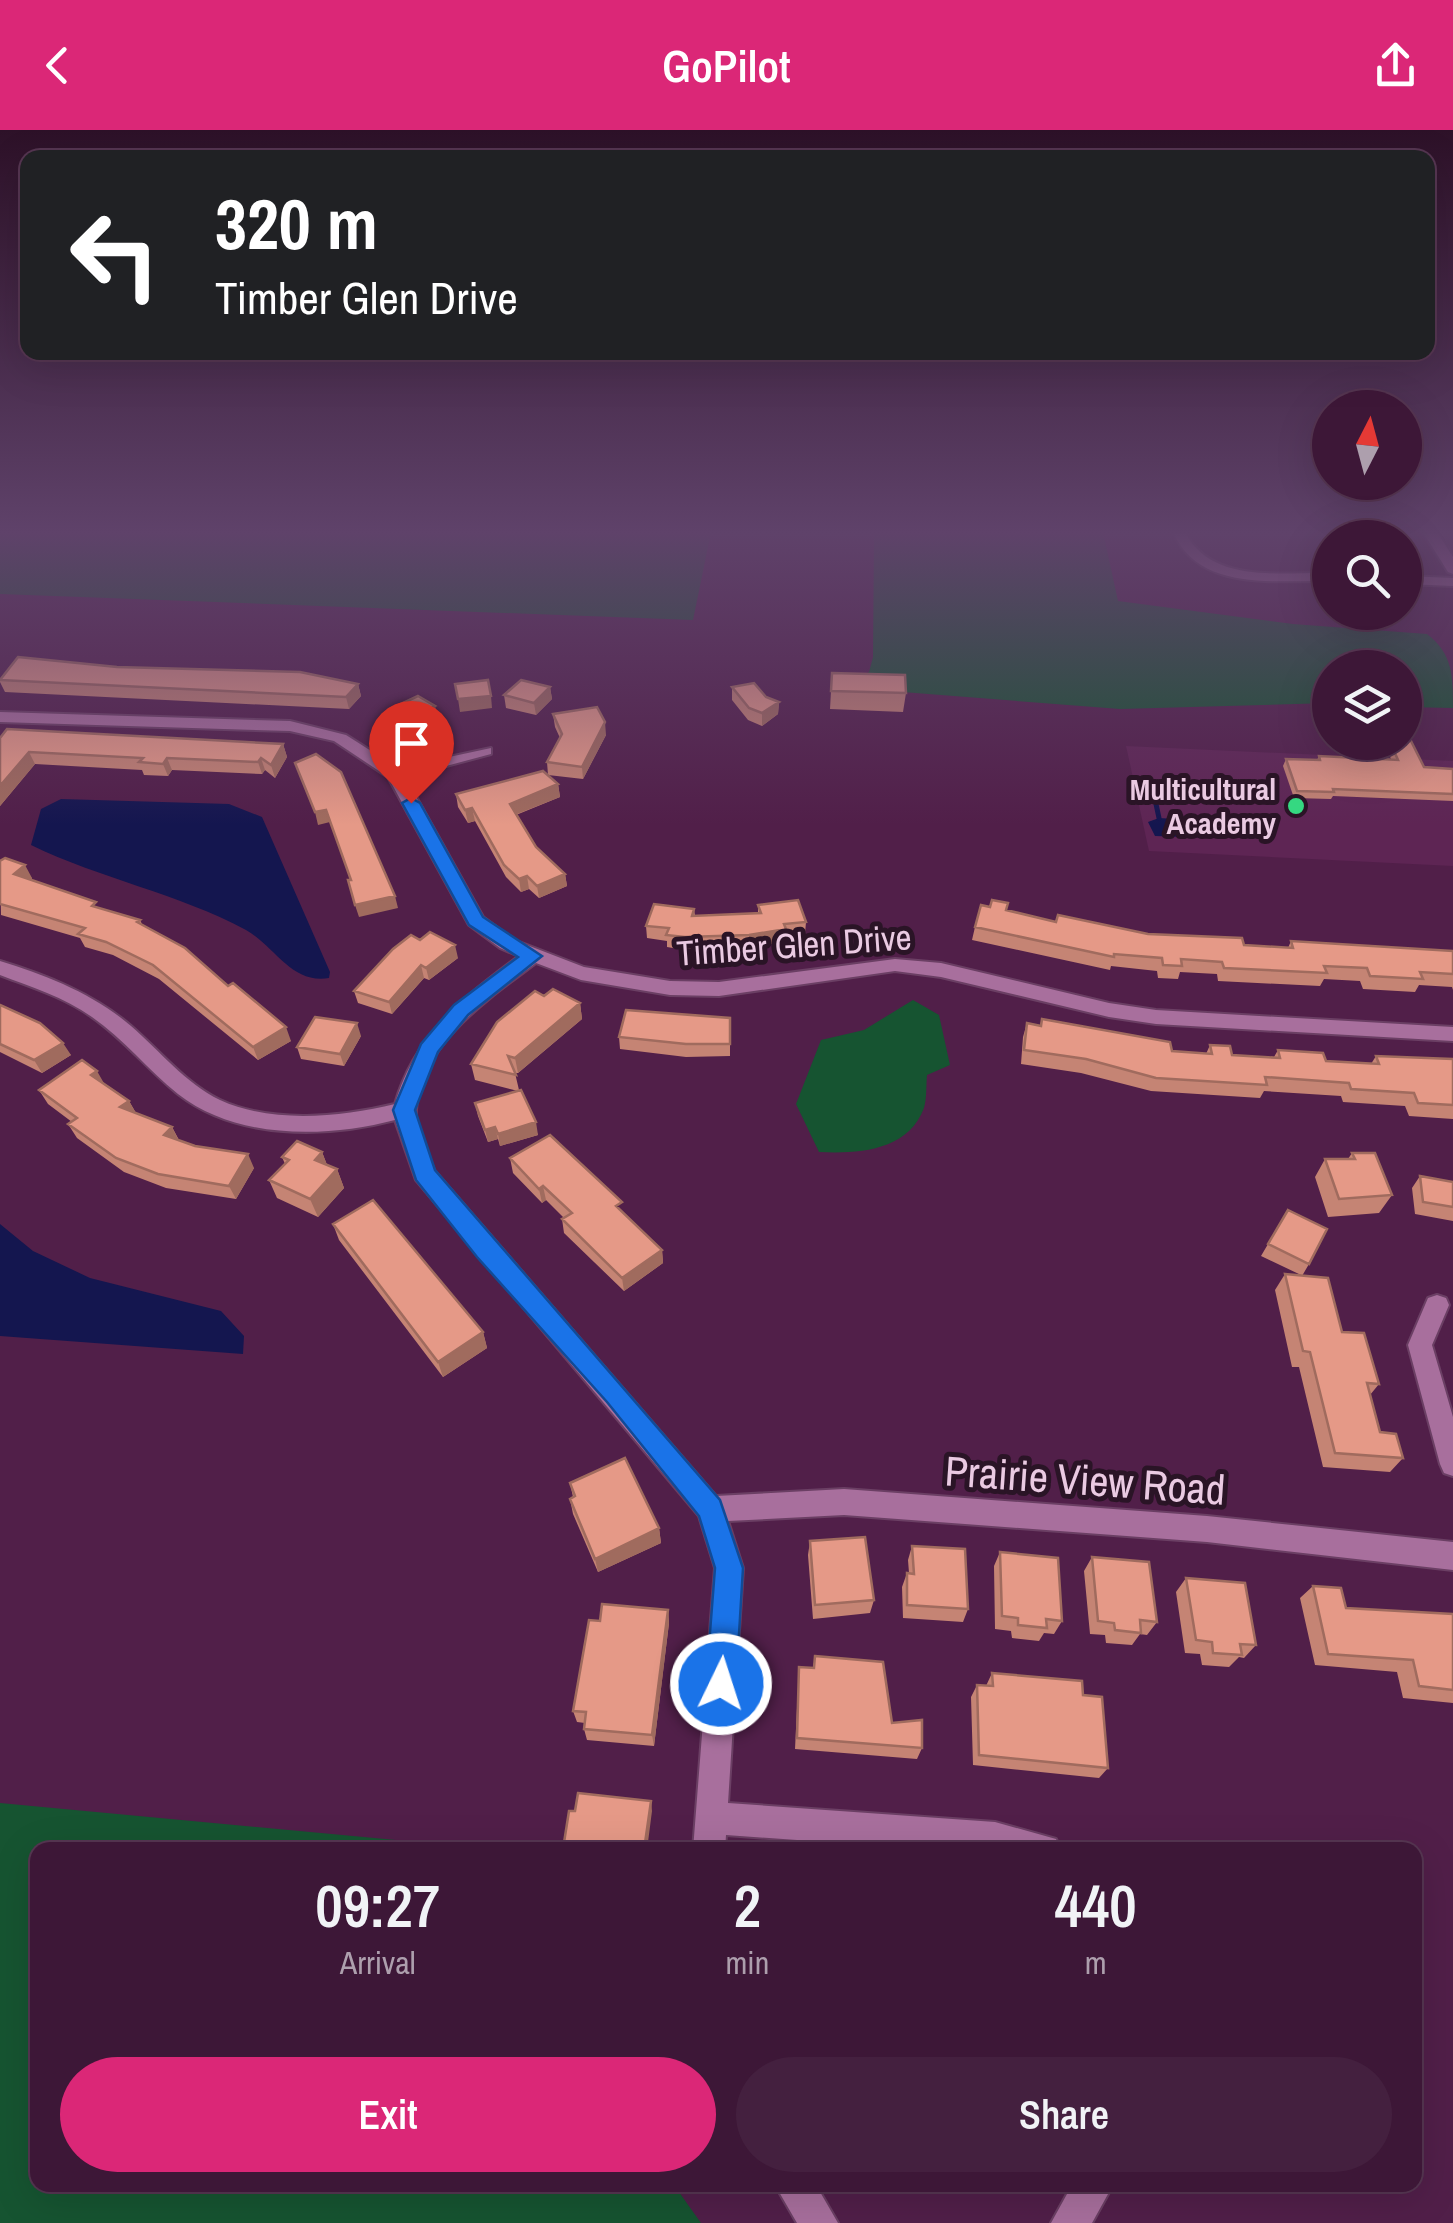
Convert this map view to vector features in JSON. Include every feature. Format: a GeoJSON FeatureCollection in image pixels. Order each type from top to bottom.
{"type":"FeatureCollection","features":[{"type":"Feature","properties":{"kind":"street","name":"Timber Glen Drive"},"geometry":{"type":"LineString","coordinates":[[3,716],[304,728],[350,743],[395,774],[476,921],[507,944],[581,973],[670,988],[703,989],[895,965],[941,970],[1156,1018],[1453,1034]]}},
{"type":"Feature","properties":{"kind":"street"},"geometry":{"type":"LineString","coordinates":[[395,774],[485,750]]}},
{"type":"Feature","properties":{"kind":"street"},"geometry":{"type":"LineString","coordinates":[[532,956],[461,1010],[428,1049],[404,1110],[424,1174],[486,1250],[616,1394],[710,1510],[729,1568],[711,1834],[995,1838],[1012,1842]]}},
{"type":"Feature","properties":{"kind":"street"},"geometry":{"type":"LineString","coordinates":[[0,968],[83,1001],[118,1026],[194,1094],[228,1110],[268,1120],[312,1123],[358,1120],[404,1110]]}},
{"type":"Feature","properties":{"kind":"street"},"geometry":{"type":"LineString","coordinates":[[1437,1305],[1420,1345],[1453,1464]]}},
{"type":"Feature","properties":{"kind":"street","name":"Prairie View Road"},"geometry":{"type":"LineString","coordinates":[[710,1510],[844,1502],[1207,1529],[1453,1556]]}},
{"type":"Feature","properties":{"kind":"street"},"geometry":{"type":"LineString","coordinates":[[799,2192],[819,2223]]}},
{"type":"Feature","properties":{"kind":"street"},"geometry":{"type":"LineString","coordinates":[[1070,2223],[1090,2192]]}},
{"type":"Feature","properties":{"kind":"shaded area","name":"Multicultural Academy"},"geometry":{"type":"Polygon","coordinates":[[[1126,746],[1312,755],[1312,760],[1453,761],[1453,866],[1149,851],[1126,746]]]}},
{"type":"Feature","properties":{"kind":"shaded area"},"geometry":{"type":"Polygon","coordinates":[[[61,799],[229,804],[262,817],[330,972],[329,978],[294,970],[257,937],[220,917],[31,845],[41,809],[61,799]]]}},
{"type":"Feature","properties":{"kind":"shaded area"},"geometry":{"type":"Polygon","coordinates":[[[1159,818],[1207,821],[1217,838],[1155,836],[1148,822],[1159,818]]]}},
{"type":"Feature","properties":{"kind":"shaded area"},"geometry":{"type":"Polygon","coordinates":[[[0,1224],[33,1251],[90,1278],[221,1311],[244,1336],[243,1354],[0,1336],[0,1224]]]}},
{"type":"Feature","properties":{"kind":"green space"},"geometry":{"type":"Polygon","coordinates":[[[873,630],[1373,630],[1427,634],[1436,642],[1450,666],[1453,708],[1422,707],[1422,650],[1312,650],[1312,704],[1120,709],[864,689],[855,680],[869,672],[873,630]]]}},
{"type":"Feature","properties":{"kind":"green space"},"geometry":{"type":"Polygon","coordinates":[[[913,1000],[939,1015],[950,1065],[927,1075],[925,1104],[916,1122],[906,1133],[880,1147],[819,1152],[796,1104],[821,1040],[864,1030],[913,1000]]]}},
{"type":"Feature","properties":{"kind":"green space"},"geometry":{"type":"Polygon","coordinates":[[[0,1803],[417,1842],[30,1842],[30,2192],[679,2192],[701,2223],[0,2223],[0,1803]]]}},
{"type":"Feature","properties":{"kind":"building"},"geometry":{"type":"Polygon","coordinates":[[[18,657],[117,667],[300,672],[358,684],[346,697],[0,680],[18,657]]]}},
{"type":"Feature","properties":{"kind":"building"},"geometry":{"type":"Polygon","coordinates":[[[832,673],[905,675],[906,693],[831,691],[832,673]]]}},
{"type":"Feature","properties":{"kind":"building"},"geometry":{"type":"Polygon","coordinates":[[[488,680],[491,696],[458,699],[455,684],[488,680]]]}},
{"type":"Feature","properties":{"kind":"building"},"geometry":{"type":"Polygon","coordinates":[[[521,680],[550,687],[534,703],[504,695],[521,680]]]}},
{"type":"Feature","properties":{"kind":"building"},"geometry":{"type":"Polygon","coordinates":[[[754,683],[766,697],[779,702],[762,713],[749,708],[732,687],[754,683]]]}},
{"type":"Feature","properties":{"kind":"building"},"geometry":{"type":"Polygon","coordinates":[[[418,696],[435,706],[407,720],[390,709],[418,696]]]}},
{"type":"Feature","properties":{"kind":"building"},"geometry":{"type":"Polygon","coordinates":[[[597,707],[605,722],[582,767],[547,762],[562,734],[553,714],[597,707]]]}},
{"type":"Feature","properties":{"kind":"building"},"geometry":{"type":"Polygon","coordinates":[[[7,729],[283,744],[271,765],[261,758],[258,762],[167,758],[163,764],[139,762],[143,758],[29,752],[0,786],[0,738],[7,729]]]}},
{"type":"Feature","properties":{"kind":"building"},"geometry":{"type":"Polygon","coordinates":[[[316,754],[341,772],[395,896],[355,905],[351,880],[326,810],[315,812],[295,763],[316,754]]]}},
{"type":"Feature","properties":{"kind":"building"},"geometry":{"type":"Polygon","coordinates":[[[1286,759],[1420,760],[1424,767],[1453,769],[1453,794],[1297,791],[1286,759]]]}},
{"type":"Feature","properties":{"kind":"building"},"geometry":{"type":"Polygon","coordinates":[[[543,771],[558,784],[510,804],[536,847],[565,874],[537,886],[527,876],[519,879],[504,865],[472,808],[465,810],[456,794],[543,771]]]}},
{"type":"Feature","properties":{"kind":"building"},"geometry":{"type":"Polygon","coordinates":[[[5,858],[25,865],[14,874],[96,902],[92,906],[140,920],[137,922],[185,948],[228,986],[233,983],[286,1027],[253,1047],[153,965],[106,942],[78,934],[85,928],[0,904],[0,861],[5,858]]]}},
{"type":"Feature","properties":{"kind":"building"},"geometry":{"type":"Polygon","coordinates":[[[798,900],[806,922],[784,924],[786,929],[749,935],[685,937],[666,935],[669,928],[646,926],[654,904],[694,909],[692,916],[761,913],[758,905],[798,900]]]}},
{"type":"Feature","properties":{"kind":"building"},"geometry":{"type":"Polygon","coordinates":[[[992,900],[1008,903],[1006,910],[1056,922],[1058,915],[1148,934],[1242,938],[1244,945],[1293,948],[1291,941],[1453,951],[1453,974],[1420,972],[1423,979],[1370,976],[1367,968],[1324,966],[1327,973],[1224,968],[1222,962],[1181,959],[1182,966],[1163,965],[1162,958],[1114,957],[975,927],[981,905],[990,907],[992,900]]]}},
{"type":"Feature","properties":{"kind":"building"},"geometry":{"type":"Polygon","coordinates":[[[430,932],[455,945],[426,968],[421,965],[389,1002],[354,991],[411,935],[420,940],[430,932]]]}},
{"type":"Feature","properties":{"kind":"building"},"geometry":{"type":"Polygon","coordinates":[[[553,989],[580,1003],[515,1058],[508,1056],[516,1075],[471,1064],[497,1022],[535,991],[544,996],[553,989]]]}},
{"type":"Feature","properties":{"kind":"building"},"geometry":{"type":"Polygon","coordinates":[[[0,1005],[40,1023],[63,1043],[34,1060],[0,1044],[0,1005]]]}},
{"type":"Feature","properties":{"kind":"building"},"geometry":{"type":"Polygon","coordinates":[[[626,1010],[730,1018],[730,1044],[619,1037],[626,1010]]]}},
{"type":"Feature","properties":{"kind":"building"},"geometry":{"type":"Polygon","coordinates":[[[315,1017],[357,1023],[340,1054],[297,1047],[315,1017]]]}},
{"type":"Feature","properties":{"kind":"building"},"geometry":{"type":"Polygon","coordinates":[[[1042,1019],[1170,1042],[1172,1051],[1212,1054],[1210,1045],[1230,1046],[1232,1055],[1280,1058],[1278,1050],[1323,1053],[1326,1061],[1379,1064],[1376,1056],[1453,1059],[1453,1105],[1418,1103],[1414,1093],[1351,1089],[1349,1083],[1265,1077],[1267,1085],[1156,1078],[1086,1059],[1024,1050],[1027,1023],[1041,1026],[1042,1019]]]}},
{"type":"Feature","properties":{"kind":"building"},"geometry":{"type":"Polygon","coordinates":[[[82,1060],[97,1071],[91,1075],[129,1101],[120,1107],[172,1127],[164,1135],[195,1146],[248,1154],[229,1186],[158,1174],[116,1158],[68,1124],[77,1118],[39,1090],[82,1060]]]}},
{"type":"Feature","properties":{"kind":"building"},"geometry":{"type":"Polygon","coordinates":[[[521,1090],[536,1122],[498,1134],[495,1127],[485,1130],[475,1103],[521,1090]]]}},
{"type":"Feature","properties":{"kind":"building"},"geometry":{"type":"Polygon","coordinates":[[[550,1135],[622,1202],[616,1206],[662,1250],[622,1278],[562,1219],[572,1213],[543,1186],[539,1189],[510,1158],[550,1135]]]}},
{"type":"Feature","properties":{"kind":"building"},"geometry":{"type":"Polygon","coordinates":[[[297,1141],[322,1152],[315,1160],[337,1169],[310,1199],[269,1180],[289,1160],[282,1157],[297,1141]]]}},
{"type":"Feature","properties":{"kind":"building"},"geometry":{"type":"Polygon","coordinates":[[[1352,1153],[1375,1153],[1392,1195],[1339,1199],[1325,1159],[1355,1159],[1352,1153]]]}},
{"type":"Feature","properties":{"kind":"building"},"geometry":{"type":"Polygon","coordinates":[[[1420,1176],[1453,1182],[1453,1207],[1423,1202],[1420,1176]]]}},
{"type":"Feature","properties":{"kind":"building"},"geometry":{"type":"Polygon","coordinates":[[[373,1200],[483,1332],[438,1362],[333,1224],[373,1200]]]}},
{"type":"Feature","properties":{"kind":"building"},"geometry":{"type":"Polygon","coordinates":[[[1288,1210],[1327,1229],[1309,1264],[1268,1244],[1288,1210]]]}},
{"type":"Feature","properties":{"kind":"building"},"geometry":{"type":"Polygon","coordinates":[[[1285,1274],[1328,1278],[1342,1332],[1364,1333],[1379,1384],[1367,1383],[1380,1432],[1396,1434],[1403,1458],[1335,1453],[1310,1352],[1303,1351],[1285,1274]]]}},
{"type":"Feature","properties":{"kind":"building"},"geometry":{"type":"Polygon","coordinates":[[[625,1458],[659,1528],[595,1559],[570,1499],[575,1496],[570,1483],[625,1458]]]}},
{"type":"Feature","properties":{"kind":"building"},"geometry":{"type":"Polygon","coordinates":[[[865,1537],[874,1600],[815,1605],[810,1541],[865,1537]]]}},
{"type":"Feature","properties":{"kind":"building"},"geometry":{"type":"Polygon","coordinates":[[[912,1546],[965,1549],[968,1609],[907,1605],[907,1573],[914,1574],[912,1546]]]}},
{"type":"Feature","properties":{"kind":"building"},"geometry":{"type":"Polygon","coordinates":[[[1000,1552],[1058,1558],[1062,1621],[1046,1619],[1047,1628],[1018,1625],[1018,1618],[1002,1616],[1000,1552]]]}},
{"type":"Feature","properties":{"kind":"building"},"geometry":{"type":"Polygon","coordinates":[[[1092,1557],[1149,1562],[1157,1622],[1140,1620],[1141,1633],[1115,1630],[1114,1623],[1098,1621],[1092,1557]]]}},
{"type":"Feature","properties":{"kind":"building"},"geometry":{"type":"Polygon","coordinates":[[[1186,1578],[1245,1583],[1256,1645],[1240,1644],[1242,1655],[1213,1653],[1212,1642],[1196,1640],[1186,1578]]]}},
{"type":"Feature","properties":{"kind":"building"},"geometry":{"type":"Polygon","coordinates":[[[1313,1586],[1341,1588],[1346,1608],[1453,1614],[1453,1690],[1419,1686],[1413,1660],[1328,1654],[1313,1586]]]}},
{"type":"Feature","properties":{"kind":"building"},"geometry":{"type":"Polygon","coordinates":[[[602,1604],[668,1610],[652,1735],[584,1729],[586,1712],[573,1711],[589,1620],[600,1621],[602,1604]]]}},
{"type":"Feature","properties":{"kind":"building"},"geometry":{"type":"Polygon","coordinates":[[[815,1656],[883,1662],[892,1723],[922,1720],[922,1748],[797,1738],[799,1667],[814,1668],[815,1656]]]}},
{"type":"Feature","properties":{"kind":"building"},"geometry":{"type":"Polygon","coordinates":[[[992,1673],[1082,1681],[1083,1695],[1102,1697],[1108,1768],[979,1755],[977,1685],[993,1686],[992,1673]]]}},
{"type":"Feature","properties":{"kind":"building"},"geometry":{"type":"Polygon","coordinates":[[[578,1793],[651,1801],[645,1842],[564,1842],[569,1811],[575,1811],[578,1793]]]}},
{"type":"Feature","properties":{"kind":"waterway"},"geometry":{"type":"LineString","coordinates":[[1156,804],[1159,818]]}},
{"type":"Feature","properties":{"kind":"place","name":"Multicultural Academy"},"geometry":{"type":"Point","coordinates":[1296,806]}},
{"type":"Feature","properties":{"kind":"route"},"geometry":{"type":"LineString","coordinates":[[411,803],[476,921],[507,944],[532,956],[461,1010],[428,1049],[404,1110],[424,1174],[486,1250],[616,1394],[710,1510],[729,1568],[721,1684]]}}]}
